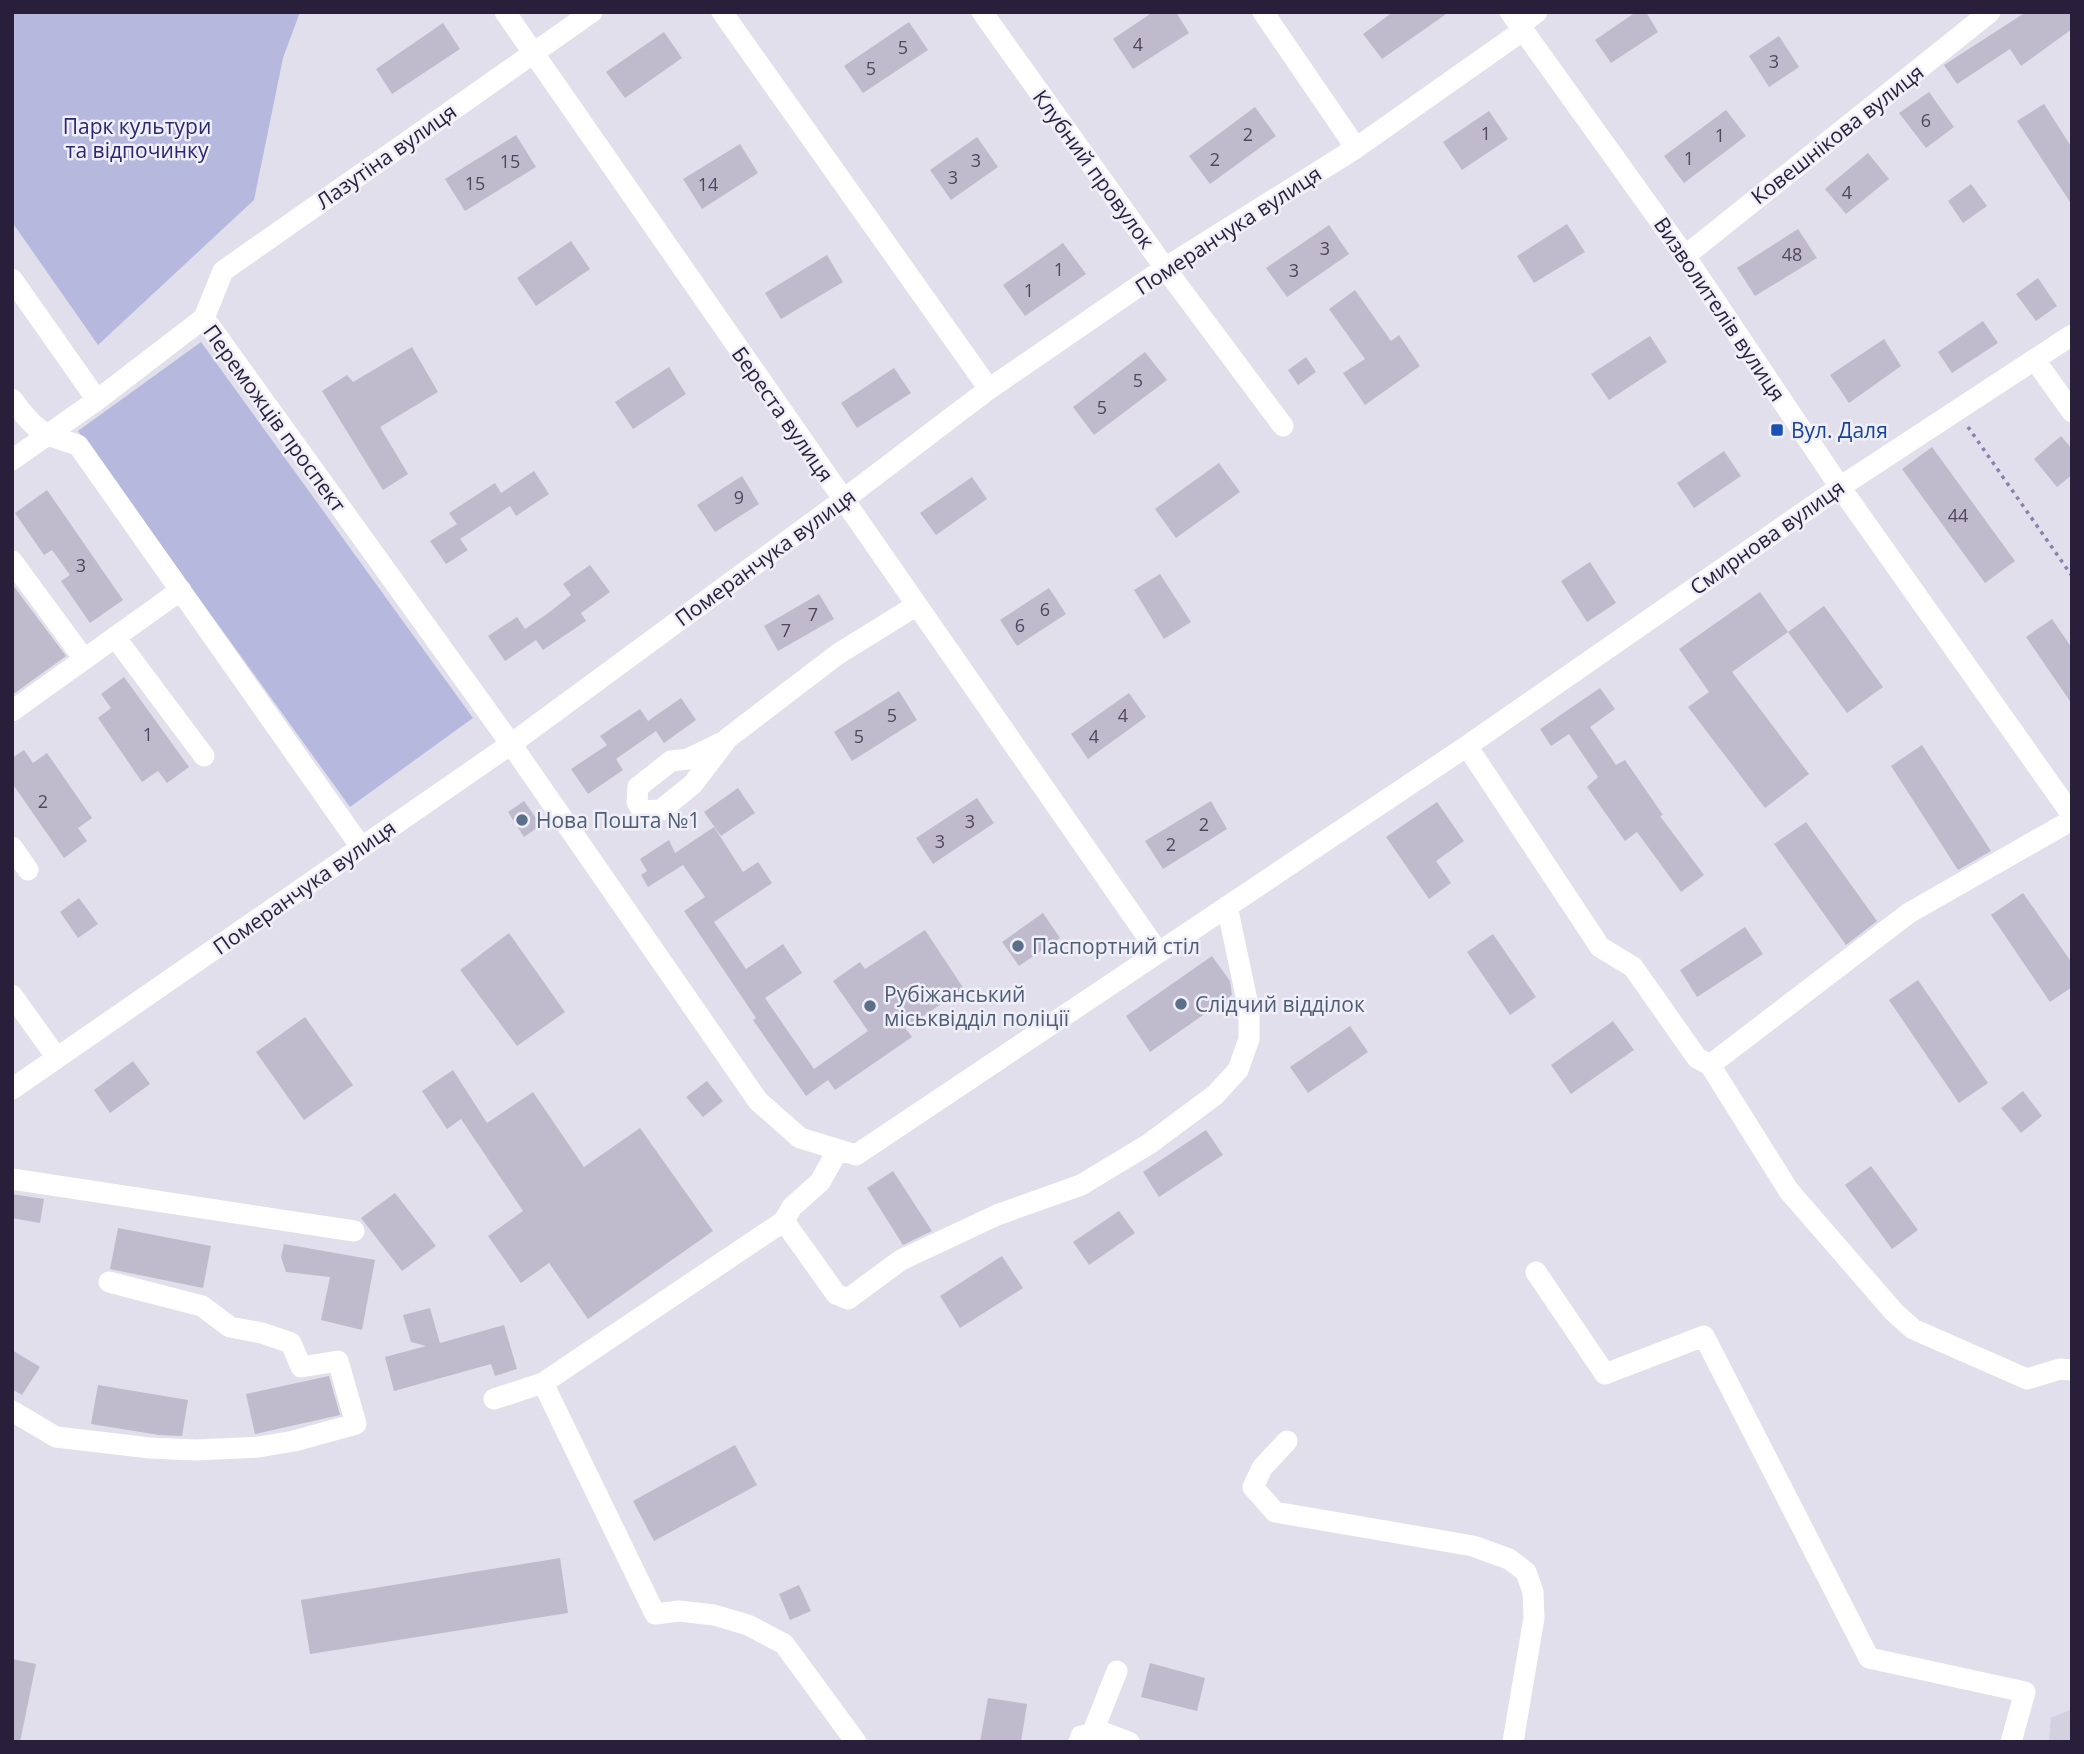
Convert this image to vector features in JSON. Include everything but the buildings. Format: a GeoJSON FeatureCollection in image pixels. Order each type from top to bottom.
{"type":"FeatureCollection","features":[{"type":"Feature","properties":{"kind":"street","name":"Береста вулиця"},"geometry":{"type":"LineString","coordinates":[[505,12],[1158,952]]}},
{"type":"Feature","properties":{"kind":"street","name":"Лазутіна вулиця"},"geometry":{"type":"LineString","coordinates":[[204,318],[223,271],[592,12]]}},
{"type":"Feature","properties":{"kind":"street"},"geometry":{"type":"LineString","coordinates":[[722,12],[989,389]]}},
{"type":"Feature","properties":{"kind":"street","name":"Клубний провулок"},"geometry":{"type":"LineString","coordinates":[[982,12],[1283,426]]}},
{"type":"Feature","properties":{"kind":"street"},"geometry":{"type":"LineString","coordinates":[[1263,12],[1356,148]]}},
{"type":"Feature","properties":{"kind":"street","name":"Померанчука вулиця"},"geometry":{"type":"LineString","coordinates":[[12,1089],[510,744],[843,500],[989,389],[1166,268],[1356,148],[1517,23],[1537,12]]}},
{"type":"Feature","properties":{"kind":"street","name":"Ковешнікова вулиця"},"geometry":{"type":"LineString","coordinates":[[1685,256],[1990,12]]}},
{"type":"Feature","properties":{"kind":"street","name":"Визволителів вулиця"},"geometry":{"type":"LineString","coordinates":[[1517,23],[1685,256],[1840,486],[2072,815]]}},
{"type":"Feature","properties":{"kind":"street"},"geometry":{"type":"LineString","coordinates":[[12,279],[97,400]]}},
{"type":"Feature","properties":{"kind":"street","name":"Переможців проспект"},"geometry":{"type":"LineString","coordinates":[[12,460],[97,400],[204,318],[510,744],[758,1101],[800,1138],[838,1150]]}},
{"type":"Feature","properties":{"kind":"street","name":"Смирнова вулиця"},"geometry":{"type":"LineString","coordinates":[[838,1150],[856,1155],[1467,746],[1840,486],[2072,335]]}},
{"type":"Feature","properties":{"kind":"street"},"geometry":{"type":"LineString","coordinates":[[2035,360],[2072,412]]}},
{"type":"Feature","properties":{"kind":"street"},"geometry":{"type":"LineString","coordinates":[[12,399],[30,424],[47,435],[78,445],[362,847]]}},
{"type":"Feature","properties":{"kind":"street"},"geometry":{"type":"LineString","coordinates":[[12,561],[84,659]]}},
{"type":"Feature","properties":{"kind":"street"},"geometry":{"type":"LineString","coordinates":[[12,711],[181,590]]}},
{"type":"Feature","properties":{"kind":"street"},"geometry":{"type":"LineString","coordinates":[[725,741],[838,654],[917,605]]}},
{"type":"Feature","properties":{"kind":"street"},"geometry":{"type":"LineString","coordinates":[[115,637],[204,757]]}},
{"type":"Feature","properties":{"kind":"street"},"geometry":{"type":"LineString","coordinates":[[1467,746],[1600,947],[1633,967],[1697,1058],[1710,1065],[1789,1191],[1904,1321],[1913,1329],[2027,1379],[2060,1369],[2072,1370]]}},
{"type":"Feature","properties":{"kind":"street"},"geometry":{"type":"LineString","coordinates":[[1710,1065],[1909,913],[2072,820]]}},
{"type":"Feature","properties":{"kind":"street"},"geometry":{"type":"LineString","coordinates":[[12,847],[28,870]]}},
{"type":"Feature","properties":{"kind":"street"},"geometry":{"type":"LineString","coordinates":[[783,1221],[836,1294],[848,1299],[901,1260],[997,1215],[1081,1185],[1149,1144],[1215,1096],[1238,1070],[1249,1039],[1249,1010],[1227,906]]}},
{"type":"Feature","properties":{"kind":"street"},"geometry":{"type":"LineString","coordinates":[[12,995],[57,1058]]}},
{"type":"Feature","properties":{"kind":"street"},"geometry":{"type":"LineString","coordinates":[[494,1399],[543,1383],[783,1221],[792,1207],[820,1182],[838,1150]]}},
{"type":"Feature","properties":{"kind":"street"},"geometry":{"type":"LineString","coordinates":[[12,1179],[354,1231]]}},
{"type":"Feature","properties":{"kind":"street"},"geometry":{"type":"LineString","coordinates":[[1536,1272],[1605,1374],[1704,1336],[1869,1658],[2025,1692],[2011,1742]]}},
{"type":"Feature","properties":{"kind":"street"},"geometry":{"type":"LineString","coordinates":[[12,1412],[55,1437],[150,1448],[195,1450],[259,1447],[294,1441],[356,1424],[338,1361],[301,1367],[291,1343],[262,1333],[230,1327],[202,1306],[109,1282]]}},
{"type":"Feature","properties":{"kind":"street"},"geometry":{"type":"LineString","coordinates":[[543,1383],[655,1614],[679,1611],[714,1615],[748,1625],[784,1644],[856,1742]]}},
{"type":"Feature","properties":{"kind":"street"},"geometry":{"type":"LineString","coordinates":[[1287,1441],[1262,1468],[1253,1487],[1275,1512],[1473,1546],[1509,1559],[1526,1572],[1533,1592],[1534,1618],[1513,1742]]}},
{"type":"Feature","properties":{"kind":"street"},"geometry":{"type":"LineString","coordinates":[[1086,1738],[1117,1671]]}},
{"type":"Feature","properties":{"kind":"street"},"geometry":{"type":"LineString","coordinates":[[1086,1738],[1102,1732],[1129,1742]]}},
{"type":"Feature","properties":{"kind":"path"},"geometry":{"type":"LineString","coordinates":[[1957,411],[2072,576]]}},
{"type":"Feature","properties":{"kind":"shaded area"},"geometry":{"type":"Polygon","coordinates":[[[2072,1709],[2072,1742],[2049,1742],[2051,1718],[2072,1709]]]}},
{"type":"Feature","properties":{"kind":"green space","name":"Парк культури та відпочинку"},"geometry":{"type":"Polygon","coordinates":[[[12,12],[300,12],[283,58],[254,200],[98,345],[12,222],[12,12]]]}},
{"type":"Feature","properties":{"kind":"green space"},"geometry":{"type":"Polygon","coordinates":[[[201,342],[473,718],[350,807],[78,431],[201,342]]]}},
{"type":"Feature","properties":{"kind":"place","name":"Вул. Даля"},"geometry":{"type":"Point","coordinates":[1777,430]}},
{"type":"Feature","properties":{"kind":"place","name":"Нова Пошта №1"},"geometry":{"type":"Point","coordinates":[522,820]}},
{"type":"Feature","properties":{"kind":"place","name":"Паспортний стіл"},"geometry":{"type":"Point","coordinates":[1018,946]}},
{"type":"Feature","properties":{"kind":"place","name":"Слідчий відділок"},"geometry":{"type":"Point","coordinates":[1181,1004]}},
{"type":"Feature","properties":{"kind":"place","name":"Рубіжанський міськвідділ поліції"},"geometry":{"type":"Point","coordinates":[870,1006]}}]}
